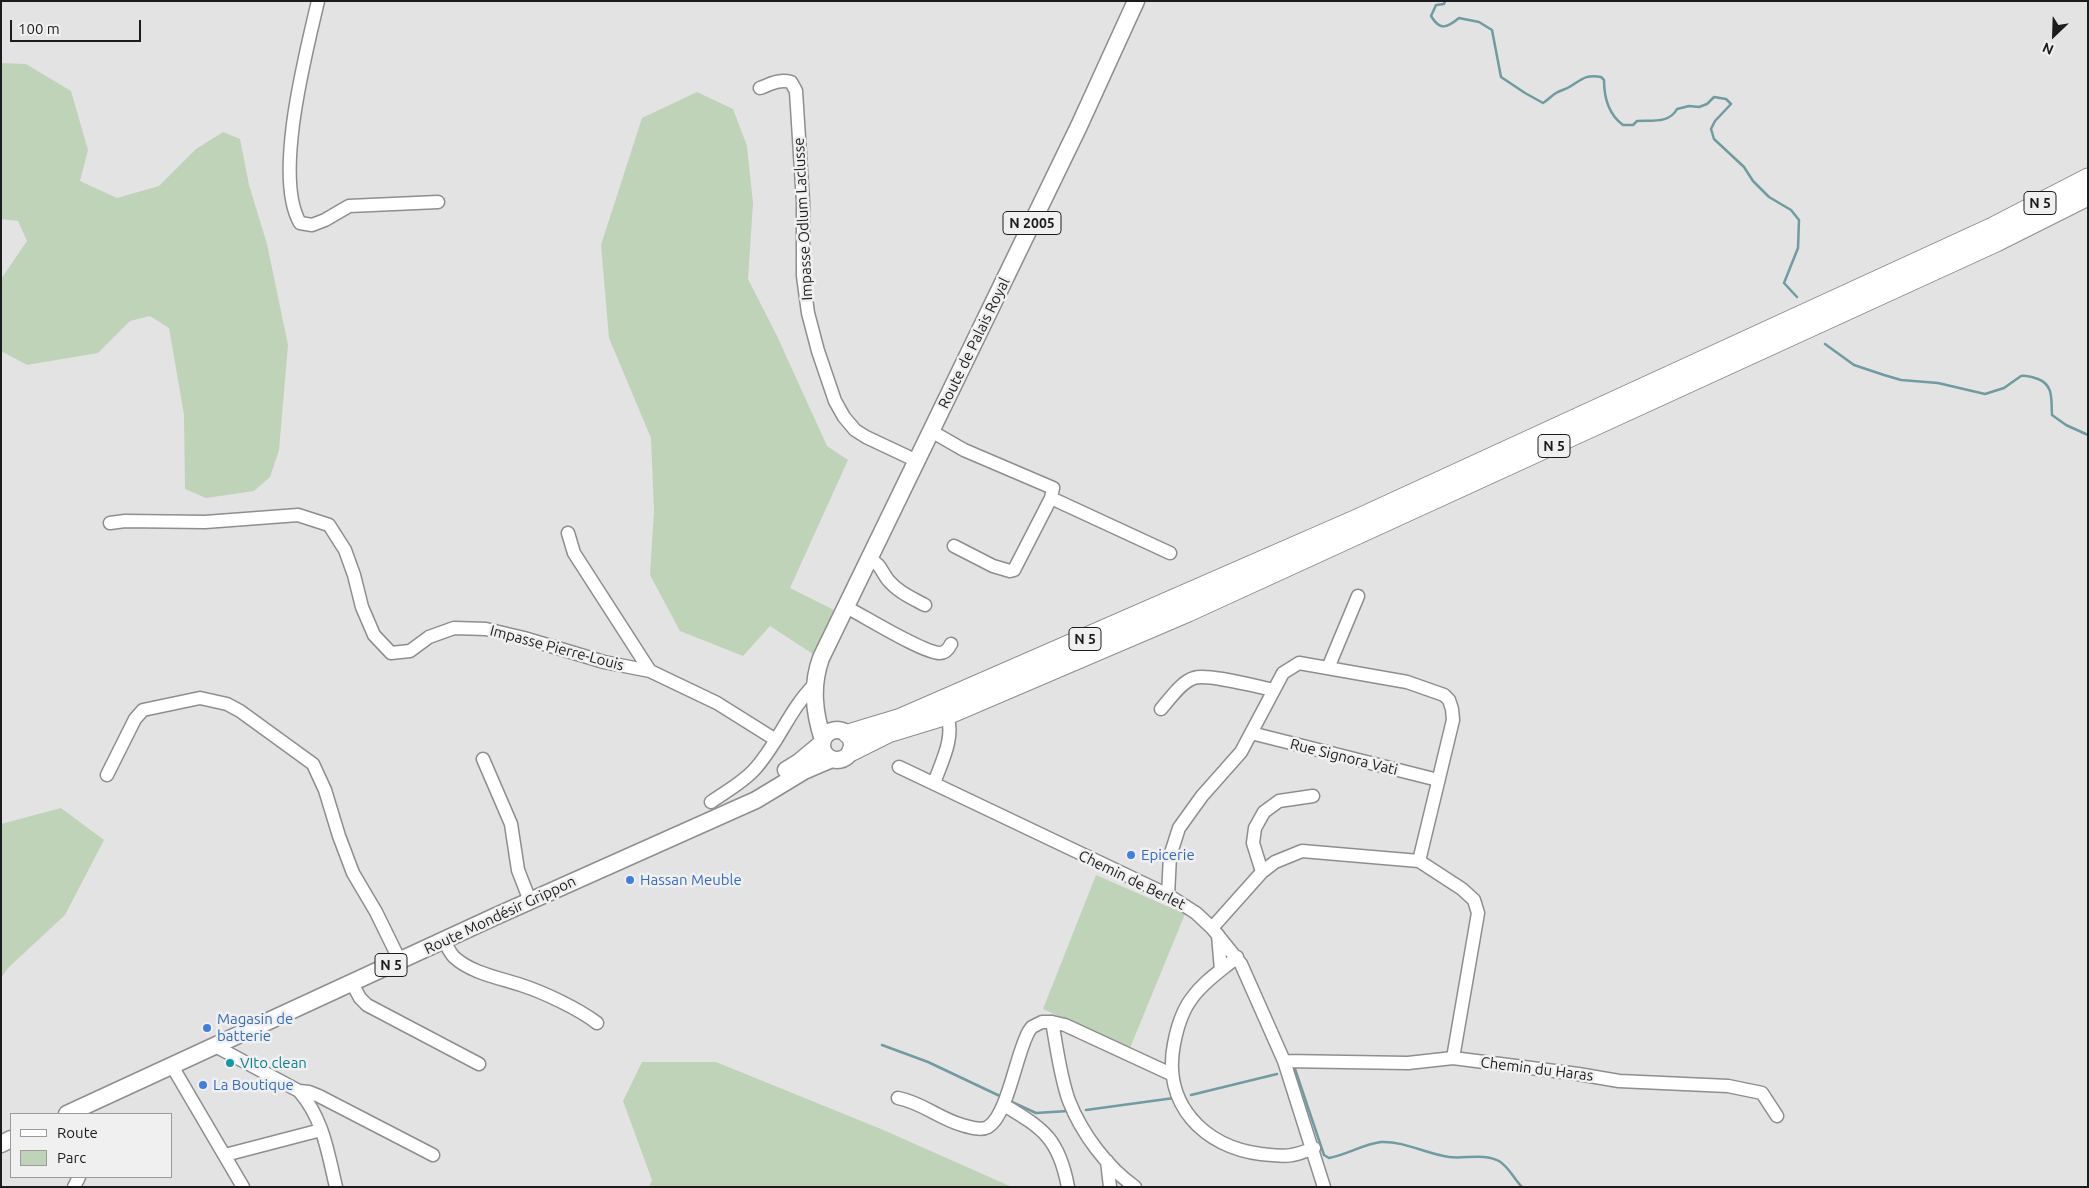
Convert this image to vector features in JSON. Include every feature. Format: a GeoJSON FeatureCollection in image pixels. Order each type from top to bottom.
{"type":"FeatureCollection","features":[{"type":"Feature","properties":{"kind":"highway","name":"N 5"},"geometry":{"type":"LineString","coordinates":[[846,738],[905,716],[1357,519],[1992,228],[2088,178]]}},
{"type":"Feature","properties":{"kind":"highway","name":"N 5"},"geometry":{"type":"LineString","coordinates":[[846,738],[888,733],[947,715],[1188,612],[1988,246],[2088,196]]}},
{"type":"Feature","properties":{"kind":"highway"},"geometry":{"type":"LineString","coordinates":[[905,716],[938,708],[947,715]]}},
{"type":"Feature","properties":{"kind":"main road","name":"Route de Palais Royal"},"geometry":{"type":"LineString","coordinates":[[822,741],[815,706],[814,685],[821,658],[1079,126],[1136,1]]}},
{"type":"Feature","properties":{"kind":"main road"},"geometry":{"type":"LineString","coordinates":[[814,685],[821,708],[846,738]]}},
{"type":"Feature","properties":{"kind":"main road","name":"N 5"},"geometry":{"type":"LineString","coordinates":[[822,741],[827,734],[846,738],[844,759],[832,759]]}},
{"type":"Feature","properties":{"kind":"main road"},"geometry":{"type":"LineString","coordinates":[[822,741],[824,753],[832,759]]}},
{"type":"Feature","properties":{"kind":"main road","name":"Route Mondésir Grippon"},"geometry":{"type":"LineString","coordinates":[[72,1113],[94,1108],[172,1066],[530,901],[749,793],[799,762],[822,741]]}},
{"type":"Feature","properties":{"kind":"main road","name":"Route Mondésir Grippon"},"geometry":{"type":"LineString","coordinates":[[713,810],[756,800],[804,771],[832,759]]}},
{"type":"Feature","properties":{"kind":"street"},"geometry":{"type":"LineString","coordinates":[[318,1],[295,102],[290,187],[296,218],[300,223],[312,225],[349,206],[438,202]]}},
{"type":"Feature","properties":{"kind":"street","name":"Impasse Odlum Laclusse"},"geometry":{"type":"LineString","coordinates":[[760,88],[784,80],[791,82],[796,91],[802,202],[803,276],[808,313],[815,341],[835,401],[844,418],[855,430],[866,438],[917,461]]}},
{"type":"Feature","properties":{"kind":"street"},"geometry":{"type":"LineString","coordinates":[[931,431],[964,450],[1170,553]]}},
{"type":"Feature","properties":{"kind":"street"},"geometry":{"type":"LineString","coordinates":[[954,546],[993,566],[1010,571],[1014,570],[1052,493]]}},
{"type":"Feature","properties":{"kind":"street","name":"Impasse Pierre-Louis"},"geometry":{"type":"LineString","coordinates":[[110,524],[125,521],[205,522],[298,515],[329,526],[345,550],[362,607],[374,635],[391,653],[410,651],[429,637],[454,628],[486,629],[524,638],[604,662],[650,671],[717,703],[776,740]]}},
{"type":"Feature","properties":{"kind":"street"},"geometry":{"type":"LineString","coordinates":[[568,533],[574,553],[650,671]]}},
{"type":"Feature","properties":{"kind":"street"},"geometry":{"type":"LineString","coordinates":[[870,559],[880,566],[887,579],[894,586],[925,605]]}},
{"type":"Feature","properties":{"kind":"street"},"geometry":{"type":"LineString","coordinates":[[1328,668],[1358,596]]}},
{"type":"Feature","properties":{"kind":"street"},"geometry":{"type":"LineString","coordinates":[[846,607],[916,645],[930,650],[940,653],[945,652],[951,644]]}},
{"type":"Feature","properties":{"kind":"street"},"geometry":{"type":"LineString","coordinates":[[1168,895],[1170,856],[1179,828],[1202,796],[1241,752],[1284,673],[1299,663],[1407,682],[1444,695],[1449,700],[1453,720],[1419,861]]}},
{"type":"Feature","properties":{"kind":"street"},"geometry":{"type":"LineString","coordinates":[[1160,709],[1185,683],[1195,677],[1212,678],[1274,690]]}},
{"type":"Feature","properties":{"kind":"street"},"geometry":{"type":"LineString","coordinates":[[713,810],[755,769],[776,740],[794,707],[814,685]]}},
{"type":"Feature","properties":{"kind":"street"},"geometry":{"type":"LineString","coordinates":[[107,775],[135,719],[143,710],[200,698],[219,702],[240,710],[313,764],[325,790],[352,873],[376,912],[400,961]]}},
{"type":"Feature","properties":{"kind":"street"},"geometry":{"type":"LineString","coordinates":[[934,783],[950,737],[951,724],[947,715]]}},
{"type":"Feature","properties":{"kind":"street","name":"Rue Signora Vati"},"geometry":{"type":"LineString","coordinates":[[1251,733],[1438,780]]}},
{"type":"Feature","properties":{"kind":"street"},"geometry":{"type":"LineString","coordinates":[[483,759],[511,824],[518,870],[530,901]]}},
{"type":"Feature","properties":{"kind":"street","name":"Chemin de Berlet"},"geometry":{"type":"LineString","coordinates":[[899,767],[1168,895],[1196,913],[1215,931],[1238,957],[1284,1061],[1314,1148],[1324,1187]]}},
{"type":"Feature","properties":{"kind":"street"},"geometry":{"type":"LineString","coordinates":[[1262,872],[1253,843],[1256,828],[1264,812],[1279,801],[1313,796]]}},
{"type":"Feature","properties":{"kind":"street"},"geometry":{"type":"LineString","coordinates":[[1221,970],[1215,931],[1262,872],[1275,862],[1302,851],[1419,861],[1462,889],[1474,900],[1478,913],[1453,1058]]}},
{"type":"Feature","properties":{"kind":"street"},"geometry":{"type":"LineString","coordinates":[[444,941],[452,955],[466,965],[506,981],[520,984],[585,1015],[597,1023]]}},
{"type":"Feature","properties":{"kind":"street"},"geometry":{"type":"LineString","coordinates":[[1238,957],[1197,992],[1183,1014],[1172,1053],[1171,1074],[1187,1114],[1214,1140],[1229,1147],[1272,1156],[1291,1155],[1314,1148]]}},
{"type":"Feature","properties":{"kind":"street"},"geometry":{"type":"LineString","coordinates":[[352,983],[360,998],[367,1005],[479,1064]]}},
{"type":"Feature","properties":{"kind":"street"},"geometry":{"type":"LineString","coordinates":[[898,1098],[921,1104],[950,1121],[976,1128],[989,1126],[1004,1106],[1028,1031],[1036,1025],[1052,1022],[1081,1031],[1171,1074]]}},
{"type":"Feature","properties":{"kind":"street"},"geometry":{"type":"LineString","coordinates":[[1052,1022],[1069,1102],[1087,1137],[1107,1161],[1135,1187]]}},
{"type":"Feature","properties":{"kind":"street"},"geometry":{"type":"LineString","coordinates":[[215,1046],[299,1091],[319,1096],[433,1155]]}},
{"type":"Feature","properties":{"kind":"street","name":"Chemin du Haras"},"geometry":{"type":"LineString","coordinates":[[1284,1061],[1408,1063],[1453,1058],[1619,1081],[1728,1086],[1762,1094],[1777,1116]]}},
{"type":"Feature","properties":{"kind":"street"},"geometry":{"type":"LineString","coordinates":[[172,1066],[243,1187]]}},
{"type":"Feature","properties":{"kind":"street"},"geometry":{"type":"LineString","coordinates":[[299,1091],[313,1109],[321,1130],[336,1187]]}},
{"type":"Feature","properties":{"kind":"street"},"geometry":{"type":"LineString","coordinates":[[1004,1106],[1035,1124],[1051,1141],[1061,1158],[1068,1187]]}},
{"type":"Feature","properties":{"kind":"street"},"geometry":{"type":"LineString","coordinates":[[225,1155],[321,1130]]}},
{"type":"Feature","properties":{"kind":"street"},"geometry":{"type":"LineString","coordinates":[[1107,1161],[1110,1187]]}},
{"type":"Feature","properties":{"kind":"green space"},"geometry":{"type":"Polygon","coordinates":[[[1,63],[26,64],[71,91],[88,150],[80,181],[117,198],[159,186],[196,149],[223,132],[240,139],[249,185],[267,244],[288,345],[279,450],[270,477],[254,491],[206,498],[185,489],[184,415],[169,328],[150,316],[130,321],[98,353],[27,365],[1,351],[1,279],[27,241],[18,221],[1,219],[1,63]]]}},
{"type":"Feature","properties":{"kind":"green space"},"geometry":{"type":"Polygon","coordinates":[[[697,92],[733,109],[747,146],[753,203],[748,279],[777,336],[827,446],[848,460],[790,588],[836,611],[816,656],[770,626],[743,656],[680,631],[650,575],[654,511],[651,438],[609,338],[601,245],[642,118],[697,92]]]}},
{"type":"Feature","properties":{"kind":"green space"},"geometry":{"type":"Polygon","coordinates":[[[61,808],[104,840],[65,915],[8,968],[1,978],[1,824],[61,808]]]}},
{"type":"Feature","properties":{"kind":"green space"},"geometry":{"type":"Polygon","coordinates":[[[1096,875],[1185,914],[1130,1048],[1043,1009],[1096,875]]]}},
{"type":"Feature","properties":{"kind":"green space"},"geometry":{"type":"Polygon","coordinates":[[[642,1062],[716,1062],[881,1129],[1012,1187],[649,1187],[652,1180],[623,1101],[642,1062]]]}},
{"type":"Feature","properties":{"kind":"waterway"},"geometry":{"type":"LineString","coordinates":[[1445,1],[1444,4],[1436,5],[1431,16],[1434,21],[1441,26],[1447,26],[1459,18],[1479,22],[1492,30],[1501,77],[1543,103],[1556,93],[1592,76],[1601,77],[1604,80],[1605,93],[1610,110],[1623,125],[1633,125],[1637,121],[1665,119],[1674,114],[1677,109],[1689,106],[1699,107],[1707,104],[1714,97],[1726,99],[1731,104],[1715,121],[1711,129],[1714,139],[1744,167],[1753,181],[1769,197],[1791,210],[1799,220],[1798,248],[1784,283],[1797,297]]}},
{"type":"Feature","properties":{"kind":"waterway"},"geometry":{"type":"LineString","coordinates":[[1825,344],[1854,365],[1884,375],[1901,380],[1938,383],[1985,394],[2004,388],[2021,376],[2038,379],[2047,385],[2051,394],[2052,415],[2066,425],[2088,435]]}},
{"type":"Feature","properties":{"kind":"waterway"},"geometry":{"type":"LineString","coordinates":[[882,1045],[928,1062],[1002,1097]]}},
{"type":"Feature","properties":{"kind":"waterway"},"geometry":{"type":"LineString","coordinates":[[1295,1069],[1324,1155],[1329,1158],[1374,1143],[1390,1142],[1449,1157],[1487,1157],[1499,1161],[1506,1166],[1522,1187]]}},
{"type":"Feature","properties":{"kind":"waterway"},"geometry":{"type":"LineString","coordinates":[[1191,1095],[1277,1074]]}},
{"type":"Feature","properties":{"kind":"waterway"},"geometry":{"type":"LineString","coordinates":[[1086,1110],[1174,1098]]}},
{"type":"Feature","properties":{"kind":"waterway"},"geometry":{"type":"LineString","coordinates":[[1012,1102],[1036,1113],[1068,1111]]}},
{"type":"Feature","properties":{"kind":"place","name":"Epicerie"},"geometry":{"type":"Point","coordinates":[1131,855]}},
{"type":"Feature","properties":{"kind":"place","name":"Hassan Meuble"},"geometry":{"type":"Point","coordinates":[630,880]}},
{"type":"Feature","properties":{"kind":"place","name":"Magasin de batterie"},"geometry":{"type":"Point","coordinates":[207,1028]}},
{"type":"Feature","properties":{"kind":"place","name":"VIto clean"},"geometry":{"type":"Point","coordinates":[230,1063]}},
{"type":"Feature","properties":{"kind":"place","name":"La Boutique"},"geometry":{"type":"Point","coordinates":[203,1085]}}]}
